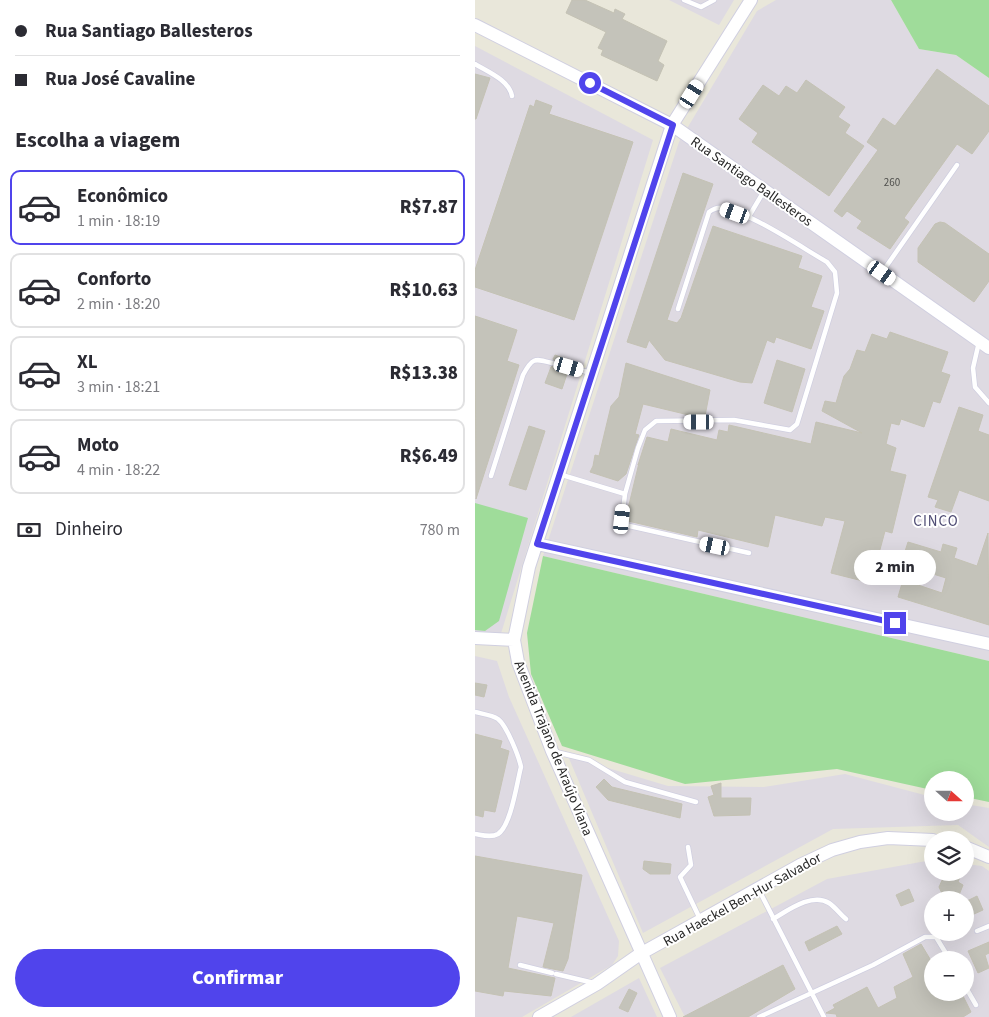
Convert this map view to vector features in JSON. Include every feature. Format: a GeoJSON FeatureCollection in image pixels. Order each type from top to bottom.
{"type":"FeatureCollection","features":[{"type":"Feature","properties":{"kind":"street","name":"Avenida Trajano de Araújo Viana"},"geometry":{"type":"LineString","coordinates":[[670,1017],[640,954],[552,751],[524,683],[514,640],[529,567],[673,125],[751,0]]}},
{"type":"Feature","properties":{"kind":"street","name":"Rua Santiago Ballesteros"},"geometry":{"type":"LineString","coordinates":[[475,25],[673,125],[984,345]]}},
{"type":"Feature","properties":{"kind":"street"},"geometry":{"type":"LineString","coordinates":[[537,544],[989,644]]}},
{"type":"Feature","properties":{"kind":"street"},"geometry":{"type":"LineString","coordinates":[[475,638],[514,640]]}},
{"type":"Feature","properties":{"kind":"street","name":"Rua Haeckel Ben-Hur Salvador"},"geometry":{"type":"LineString","coordinates":[[640,954],[824,854],[860,842],[888,838],[924,840]]}},
{"type":"Feature","properties":{"kind":"street"},"geometry":{"type":"LineString","coordinates":[[974,851],[989,857]]}},
{"type":"Feature","properties":{"kind":"street"},"geometry":{"type":"LineString","coordinates":[[539,1017],[597,984],[640,954]]}},
{"type":"Feature","properties":{"kind":"lane"},"geometry":{"type":"LineString","coordinates":[[684,0],[701,7],[715,0]]}},
{"type":"Feature","properties":{"kind":"lane"},"geometry":{"type":"LineString","coordinates":[[475,64],[504,82],[511,90],[512,96]]}},
{"type":"Feature","properties":{"kind":"lane"},"geometry":{"type":"LineString","coordinates":[[882,273],[957,166]]}},
{"type":"Feature","properties":{"kind":"lane"},"geometry":{"type":"LineString","coordinates":[[748,218],[765,190]]}},
{"type":"Feature","properties":{"kind":"lane"},"geometry":{"type":"LineString","coordinates":[[678,308],[709,212],[713,208],[723,208],[748,218],[827,262],[835,272],[837,294],[797,424],[790,430],[733,420],[656,421],[645,430],[625,494],[622,519],[625,525],[749,553]]}},
{"type":"Feature","properties":{"kind":"lane"},"geometry":{"type":"LineString","coordinates":[[984,345],[973,368],[975,386],[989,403]]}},
{"type":"Feature","properties":{"kind":"lane"},"geometry":{"type":"LineString","coordinates":[[491,476],[523,374],[530,362],[537,359],[552,363]]}},
{"type":"Feature","properties":{"kind":"lane"},"geometry":{"type":"LineString","coordinates":[[569,367],[592,374]]}},
{"type":"Feature","properties":{"kind":"lane"},"geometry":{"type":"LineString","coordinates":[[559,474],[625,494]]}},
{"type":"Feature","properties":{"kind":"lane"},"geometry":{"type":"LineString","coordinates":[[475,712],[497,718],[502,722],[520,760],[521,767],[506,826],[498,834],[487,836],[475,834]]}},
{"type":"Feature","properties":{"kind":"lane"},"geometry":{"type":"LineString","coordinates":[[552,751],[589,760],[625,782],[696,802]]}},
{"type":"Feature","properties":{"kind":"lane"},"geometry":{"type":"LineString","coordinates":[[688,847],[691,865],[680,877],[701,920]]}},
{"type":"Feature","properties":{"kind":"lane"},"geometry":{"type":"LineString","coordinates":[[758,889],[824,1017]]}},
{"type":"Feature","properties":{"kind":"lane"},"geometry":{"type":"LineString","coordinates":[[773,919],[801,903],[822,900],[828,902],[846,919]]}},
{"type":"Feature","properties":{"kind":"lane"},"geometry":{"type":"LineString","coordinates":[[977,931],[989,926]]}},
{"type":"Feature","properties":{"kind":"lane"},"geometry":{"type":"LineString","coordinates":[[759,1017],[931,935],[939,940],[945,951]]}},
{"type":"Feature","properties":{"kind":"lane"},"geometry":{"type":"LineString","coordinates":[[521,965],[597,984]]}},
{"type":"Feature","properties":{"kind":"lane"},"geometry":{"type":"LineString","coordinates":[[974,1001],[976,1005]]}},
{"type":"Feature","properties":{"kind":"shaded area"},"geometry":{"type":"Polygon","coordinates":[[[669,0],[734,0],[719,25],[669,0]]]}},
{"type":"Feature","properties":{"kind":"shaded area"},"geometry":{"type":"Polygon","coordinates":[[[776,0],[891,0],[919,49],[956,55],[989,78],[989,661],[543,556],[679,142],[757,11],[776,0]]]}},
{"type":"Feature","properties":{"kind":"shaded area"},"geometry":{"type":"Polygon","coordinates":[[[475,46],[653,140],[499,640],[475,638],[475,46]]]}},
{"type":"Feature","properties":{"kind":"shaded area"},"geometry":{"type":"Polygon","coordinates":[[[475,656],[497,661],[509,697],[619,941],[618,956],[612,965],[522,1017],[475,1017],[475,656]]]}},
{"type":"Feature","properties":{"kind":"shaded area"},"geometry":{"type":"Polygon","coordinates":[[[568,756],[668,786],[764,787],[845,774],[924,795],[924,821],[974,821],[974,806],[989,808],[989,847],[974,836],[974,831],[966,831],[958,825],[833,829],[643,933],[568,756]]]}},
{"type":"Feature","properties":{"kind":"shaded area"},"geometry":{"type":"Polygon","coordinates":[[[924,861],[924,881],[974,881],[974,865],[982,866],[989,871],[989,1017],[685,1017],[660,968],[827,879],[924,861]]]}},
{"type":"Feature","properties":{"kind":"shaded area"},"geometry":{"type":"Polygon","coordinates":[[[639,978],[657,1017],[571,1017],[639,978]]]}},
{"type":"Feature","properties":{"kind":"green space"},"geometry":{"type":"Polygon","coordinates":[[[891,0],[989,0],[989,78],[956,55],[919,49],[891,0]]]}},
{"type":"Feature","properties":{"kind":"green space"},"geometry":{"type":"Polygon","coordinates":[[[475,503],[528,518],[499,621],[485,631],[475,630],[475,503]]]}},
{"type":"Feature","properties":{"kind":"green space"},"geometry":{"type":"Polygon","coordinates":[[[543,556],[989,661],[989,802],[974,799],[974,771],[924,771],[924,788],[837,769],[685,784],[562,746],[531,674],[527,633],[543,556]]]}},
{"type":"Feature","properties":{"kind":"building"},"geometry":{"type":"Polygon","coordinates":[[[572,0],[585,0],[614,13],[615,9],[625,14],[622,19],[667,41],[658,61],[664,65],[657,81],[601,55],[603,50],[598,48],[606,32],[566,13],[572,0]]]}},
{"type":"Feature","properties":{"kind":"building"},"geometry":{"type":"Polygon","coordinates":[[[937,69],[989,106],[989,131],[972,154],[957,144],[904,218],[909,222],[890,249],[857,228],[862,221],[847,211],[842,217],[834,211],[878,150],[867,142],[883,118],[895,126],[937,69]]]}},
{"type":"Feature","properties":{"kind":"building"},"geometry":{"type":"Polygon","coordinates":[[[475,74],[490,78],[476,119],[475,119],[475,74]]]}},
{"type":"Feature","properties":{"kind":"building"},"geometry":{"type":"Polygon","coordinates":[[[806,80],[845,107],[838,117],[850,125],[845,133],[864,146],[829,196],[752,142],[758,133],[739,119],[763,85],[779,96],[786,86],[797,93],[806,80]]]}},
{"type":"Feature","properties":{"kind":"building"},"geometry":{"type":"Polygon","coordinates":[[[536,100],[552,106],[549,114],[633,142],[574,320],[475,287],[475,270],[530,105],[534,107],[536,100]]]}},
{"type":"Feature","properties":{"kind":"building"},"geometry":{"type":"Polygon","coordinates":[[[683,173],[713,184],[667,320],[677,323],[681,318],[713,226],[802,256],[798,268],[822,276],[811,307],[824,311],[811,349],[776,337],[774,343],[767,340],[752,383],[740,382],[665,360],[649,340],[646,348],[627,342],[683,173]]]}},
{"type":"Feature","properties":{"kind":"building"},"geometry":{"type":"Polygon","coordinates":[[[945,223],[989,254],[989,281],[974,302],[918,262],[918,248],[935,224],[945,223]]]}},
{"type":"Feature","properties":{"kind":"building"},"geometry":{"type":"Polygon","coordinates":[[[475,316],[517,330],[507,361],[519,365],[476,499],[475,316]]]}},
{"type":"Feature","properties":{"kind":"building"},"geometry":{"type":"Polygon","coordinates":[[[890,332],[948,352],[941,372],[950,375],[940,403],[933,401],[924,427],[901,419],[899,425],[891,423],[886,444],[896,448],[890,471],[906,475],[892,533],[885,531],[871,583],[831,573],[845,521],[825,517],[822,526],[775,515],[768,547],[698,530],[697,537],[628,521],[627,513],[639,463],[638,465],[647,437],[668,442],[671,429],[717,440],[719,430],[728,432],[729,425],[811,444],[816,422],[862,433],[822,411],[825,401],[836,403],[844,376],[850,369],[857,350],[865,352],[872,334],[887,339],[890,332]]]}},
{"type":"Feature","properties":{"kind":"building"},"geometry":{"type":"Polygon","coordinates":[[[555,355],[572,361],[565,365],[568,371],[562,389],[545,383],[551,367],[556,364],[553,359],[555,355]]]}},
{"type":"Feature","properties":{"kind":"building"},"geometry":{"type":"Polygon","coordinates":[[[777,360],[805,369],[792,412],[764,403],[777,360]]]}},
{"type":"Feature","properties":{"kind":"building"},"geometry":{"type":"Polygon","coordinates":[[[626,363],[710,390],[705,416],[693,416],[643,404],[635,434],[639,435],[626,474],[618,481],[590,472],[595,455],[599,456],[611,406],[619,397],[626,363]]]}},
{"type":"Feature","properties":{"kind":"building"},"geometry":{"type":"Polygon","coordinates":[[[959,407],[983,415],[978,431],[989,435],[989,501],[959,490],[951,512],[935,507],[938,500],[928,497],[959,407]]]}},
{"type":"Feature","properties":{"kind":"building"},"geometry":{"type":"Polygon","coordinates":[[[529,426],[545,431],[526,490],[509,485],[529,426]]]}},
{"type":"Feature","properties":{"kind":"building"},"geometry":{"type":"Polygon","coordinates":[[[988,533],[989,625],[898,597],[903,580],[942,593],[946,578],[901,564],[908,542],[941,552],[943,544],[957,548],[954,558],[977,566],[988,533]]]}},
{"type":"Feature","properties":{"kind":"building"},"geometry":{"type":"Polygon","coordinates":[[[475,683],[487,685],[484,697],[475,695],[475,683]]]}},
{"type":"Feature","properties":{"kind":"building"},"geometry":{"type":"Polygon","coordinates":[[[475,734],[502,741],[500,748],[509,751],[495,812],[484,810],[483,817],[475,815],[475,734]]]}},
{"type":"Feature","properties":{"kind":"building"},"geometry":{"type":"Polygon","coordinates":[[[604,779],[612,787],[682,804],[680,818],[608,800],[596,787],[604,779]]]}},
{"type":"Feature","properties":{"kind":"building"},"geometry":{"type":"Polygon","coordinates":[[[721,783],[721,798],[751,798],[750,815],[714,816],[708,797],[714,795],[711,786],[721,783]]]}},
{"type":"Feature","properties":{"kind":"building"},"geometry":{"type":"Polygon","coordinates":[[[475,856],[582,875],[568,959],[563,971],[543,967],[554,923],[517,916],[508,968],[555,978],[551,996],[504,991],[503,996],[475,991],[475,856]]]}},
{"type":"Feature","properties":{"kind":"building"},"geometry":{"type":"Polygon","coordinates":[[[644,861],[671,864],[670,874],[650,874],[643,869],[644,861]]]}},
{"type":"Feature","properties":{"kind":"building"},"geometry":{"type":"Polygon","coordinates":[[[942,881],[958,881],[963,885],[961,891],[941,891],[939,887],[942,881]]]}},
{"type":"Feature","properties":{"kind":"building"},"geometry":{"type":"Polygon","coordinates":[[[909,889],[914,901],[901,906],[896,895],[909,889]]]}},
{"type":"Feature","properties":{"kind":"building"},"geometry":{"type":"Polygon","coordinates":[[[977,896],[983,910],[974,914],[974,898],[977,896]]]}},
{"type":"Feature","properties":{"kind":"building"},"geometry":{"type":"Polygon","coordinates":[[[837,926],[842,934],[809,951],[805,942],[837,926]]]}},
{"type":"Feature","properties":{"kind":"building"},"geometry":{"type":"Polygon","coordinates":[[[989,942],[989,953],[985,955],[989,968],[978,973],[974,964],[974,951],[968,951],[989,942]]]}},
{"type":"Feature","properties":{"kind":"building"},"geometry":{"type":"Polygon","coordinates":[[[921,944],[925,951],[924,1001],[966,1001],[971,1012],[963,1017],[837,1017],[836,1014],[826,1013],[835,1008],[833,1005],[867,987],[878,1008],[897,998],[894,987],[913,977],[903,954],[921,944]]]}},
{"type":"Feature","properties":{"kind":"building"},"geometry":{"type":"Polygon","coordinates":[[[783,965],[795,989],[748,1017],[683,1017],[783,965]]]}},
{"type":"Feature","properties":{"kind":"building"},"geometry":{"type":"Polygon","coordinates":[[[629,989],[637,993],[628,1012],[619,1008],[629,989]]]}},
{"type":"Feature","properties":{"kind":"district","name":"CINCO"},"geometry":{"type":"Point","coordinates":[936,521]}},
{"type":"Feature","properties":{"kind":"route"},"geometry":{"type":"LineString","coordinates":[[590,83],[673,125],[537,544],[895,623]]}}]}
